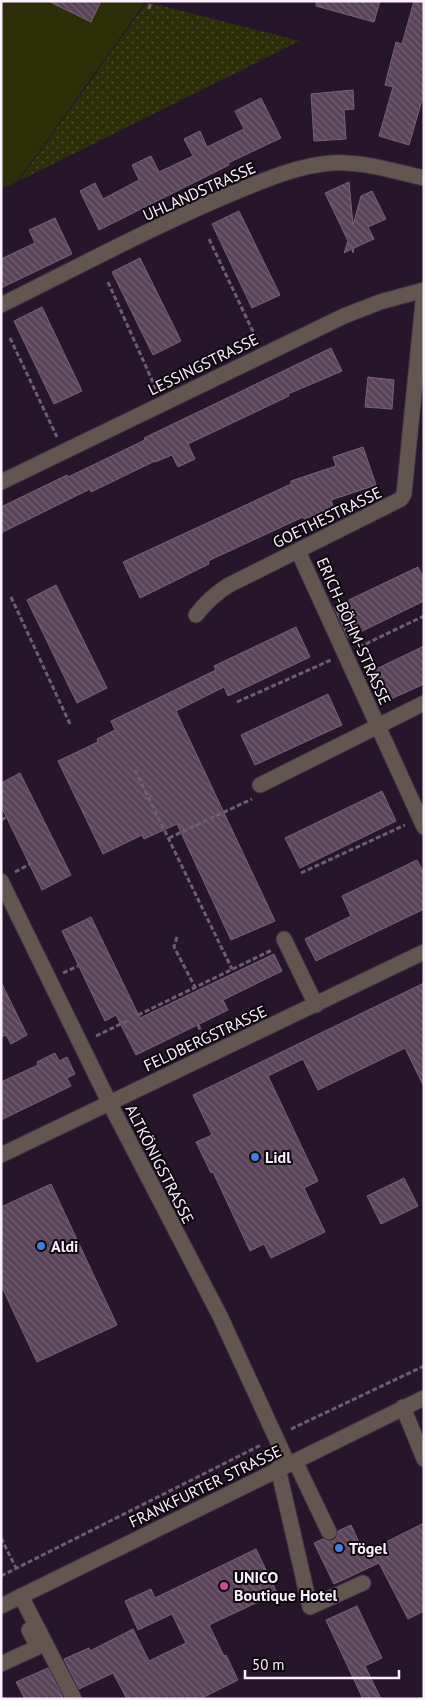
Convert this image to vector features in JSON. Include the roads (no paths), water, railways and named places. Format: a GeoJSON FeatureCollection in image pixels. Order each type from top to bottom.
{"type":"FeatureCollection","features":[{"type":"Feature","properties":{"kind":"street","name":"UHLANDSTRASSE"},"geometry":{"type":"LineString","coordinates":[[1,306],[186,213],[282,174],[306,167],[331,163],[349,163],[424,178]]}},
{"type":"Feature","properties":{"kind":"street","name":"LESSINGSTRASSE"},"geometry":{"type":"LineString","coordinates":[[1,482],[344,316],[380,302],[424,291]]}},
{"type":"Feature","properties":{"kind":"street","name":"GOETHESTRASSE"},"geometry":{"type":"LineString","coordinates":[[196,615],[216,593],[398,502],[404,494],[424,291]]}},
{"type":"Feature","properties":{"kind":"street","name":"ERICH-BÖHM-STRASSE"},"geometry":{"type":"LineString","coordinates":[[298,551],[422,823]]}},
{"type":"Feature","properties":{"kind":"street","name":"ERICH-BÖHM-STRASSE"},"geometry":{"type":"LineString","coordinates":[[260,785],[424,703]]}},
{"type":"Feature","properties":{"kind":"street","name":"ALTKÖNIGSTRASSE"},"geometry":{"type":"LineString","coordinates":[[5,882],[109,1102],[220,1316],[287,1464]]}},
{"type":"Feature","properties":{"kind":"street"},"geometry":{"type":"LineString","coordinates":[[284,939],[316,1005]]}},
{"type":"Feature","properties":{"kind":"street","name":"FELDBERGSTRASSE"},"geometry":{"type":"LineString","coordinates":[[1,1155],[424,952]]}},
{"type":"Feature","properties":{"kind":"street","name":"FRANKFURTER STRASSE"},"geometry":{"type":"LineString","coordinates":[[12,1600],[424,1398]]}},
{"type":"Feature","properties":{"kind":"street"},"geometry":{"type":"LineString","coordinates":[[403,1407],[424,1459]]}},
{"type":"Feature","properties":{"kind":"street"},"geometry":{"type":"LineString","coordinates":[[287,1464],[329,1532]]}},
{"type":"Feature","properties":{"kind":"street"},"geometry":{"type":"LineString","coordinates":[[287,1464],[310,1607],[363,1584]]}},
{"type":"Feature","properties":{"kind":"street"},"geometry":{"type":"LineString","coordinates":[[12,1600],[38,1647],[63,1699]]}},
{"type":"Feature","properties":{"kind":"street"},"geometry":{"type":"LineString","coordinates":[[12,1600],[74,1699]]}},
{"type":"Feature","properties":{"kind":"street"},"geometry":{"type":"LineString","coordinates":[[1,1664],[38,1647]]}},
{"type":"Feature","properties":{"kind":"place","name":"Lidl"},"geometry":{"type":"Point","coordinates":[255,1157]}},
{"type":"Feature","properties":{"kind":"place","name":"Aldi"},"geometry":{"type":"Point","coordinates":[41,1246]}},
{"type":"Feature","properties":{"kind":"place","name":"Tögel"},"geometry":{"type":"Point","coordinates":[339,1548]}},
{"type":"Feature","properties":{"kind":"place","name":"UNICO Boutique Hotel"},"geometry":{"type":"Point","coordinates":[224,1586]}}]}
